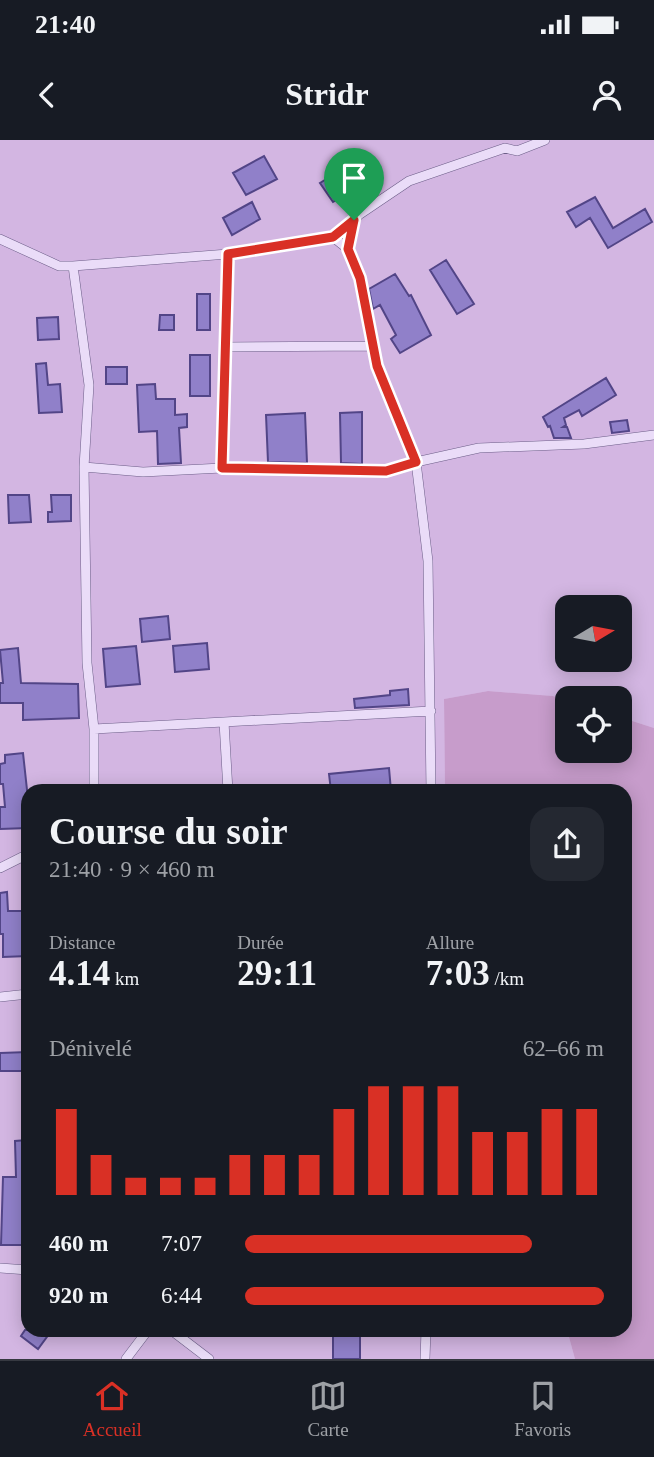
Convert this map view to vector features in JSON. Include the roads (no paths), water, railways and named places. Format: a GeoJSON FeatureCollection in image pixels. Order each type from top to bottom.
{"type":"FeatureCollection","features":[{"type":"Feature","properties":{"kind":"street"},"geometry":{"type":"LineString","coordinates":[[0,239],[58,266],[73,266],[228,254],[333,237],[409,181],[504,144],[517,151],[545,140]]}},
{"type":"Feature","properties":{"kind":"street"},"geometry":{"type":"LineString","coordinates":[[348,249],[354,220]]}},
{"type":"Feature","properties":{"kind":"street"},"geometry":{"type":"LineString","coordinates":[[333,237],[348,249],[360,278],[377,366],[416,462],[428,561],[431,784]]}},
{"type":"Feature","properties":{"kind":"street"},"geometry":{"type":"LineString","coordinates":[[222,468],[228,254]]}},
{"type":"Feature","properties":{"kind":"street"},"geometry":{"type":"LineString","coordinates":[[73,266],[89,384],[84,467],[87,663],[94,729],[94,784]]}},
{"type":"Feature","properties":{"kind":"street"},"geometry":{"type":"LineString","coordinates":[[226,347],[373,346]]}},
{"type":"Feature","properties":{"kind":"street"},"geometry":{"type":"LineString","coordinates":[[84,467],[143,472],[222,468],[386,471],[479,448],[584,444],[654,435]]}},
{"type":"Feature","properties":{"kind":"street"},"geometry":{"type":"LineString","coordinates":[[94,729],[431,711]]}},
{"type":"Feature","properties":{"kind":"street"},"geometry":{"type":"LineString","coordinates":[[224,722],[228,784]]}},
{"type":"Feature","properties":{"kind":"street"},"geometry":{"type":"LineString","coordinates":[[0,868],[21,858]]}},
{"type":"Feature","properties":{"kind":"street"},"geometry":{"type":"LineString","coordinates":[[0,997],[21,996]]}},
{"type":"Feature","properties":{"kind":"street"},"geometry":{"type":"LineString","coordinates":[[0,1268],[21,1270]]}},
{"type":"Feature","properties":{"kind":"street"},"geometry":{"type":"LineString","coordinates":[[126,1359],[143,1337]]}},
{"type":"Feature","properties":{"kind":"street"},"geometry":{"type":"LineString","coordinates":[[180,1337],[209,1359]]}},
{"type":"Feature","properties":{"kind":"street"},"geometry":{"type":"LineString","coordinates":[[425,1359],[426,1337]]}}]}
